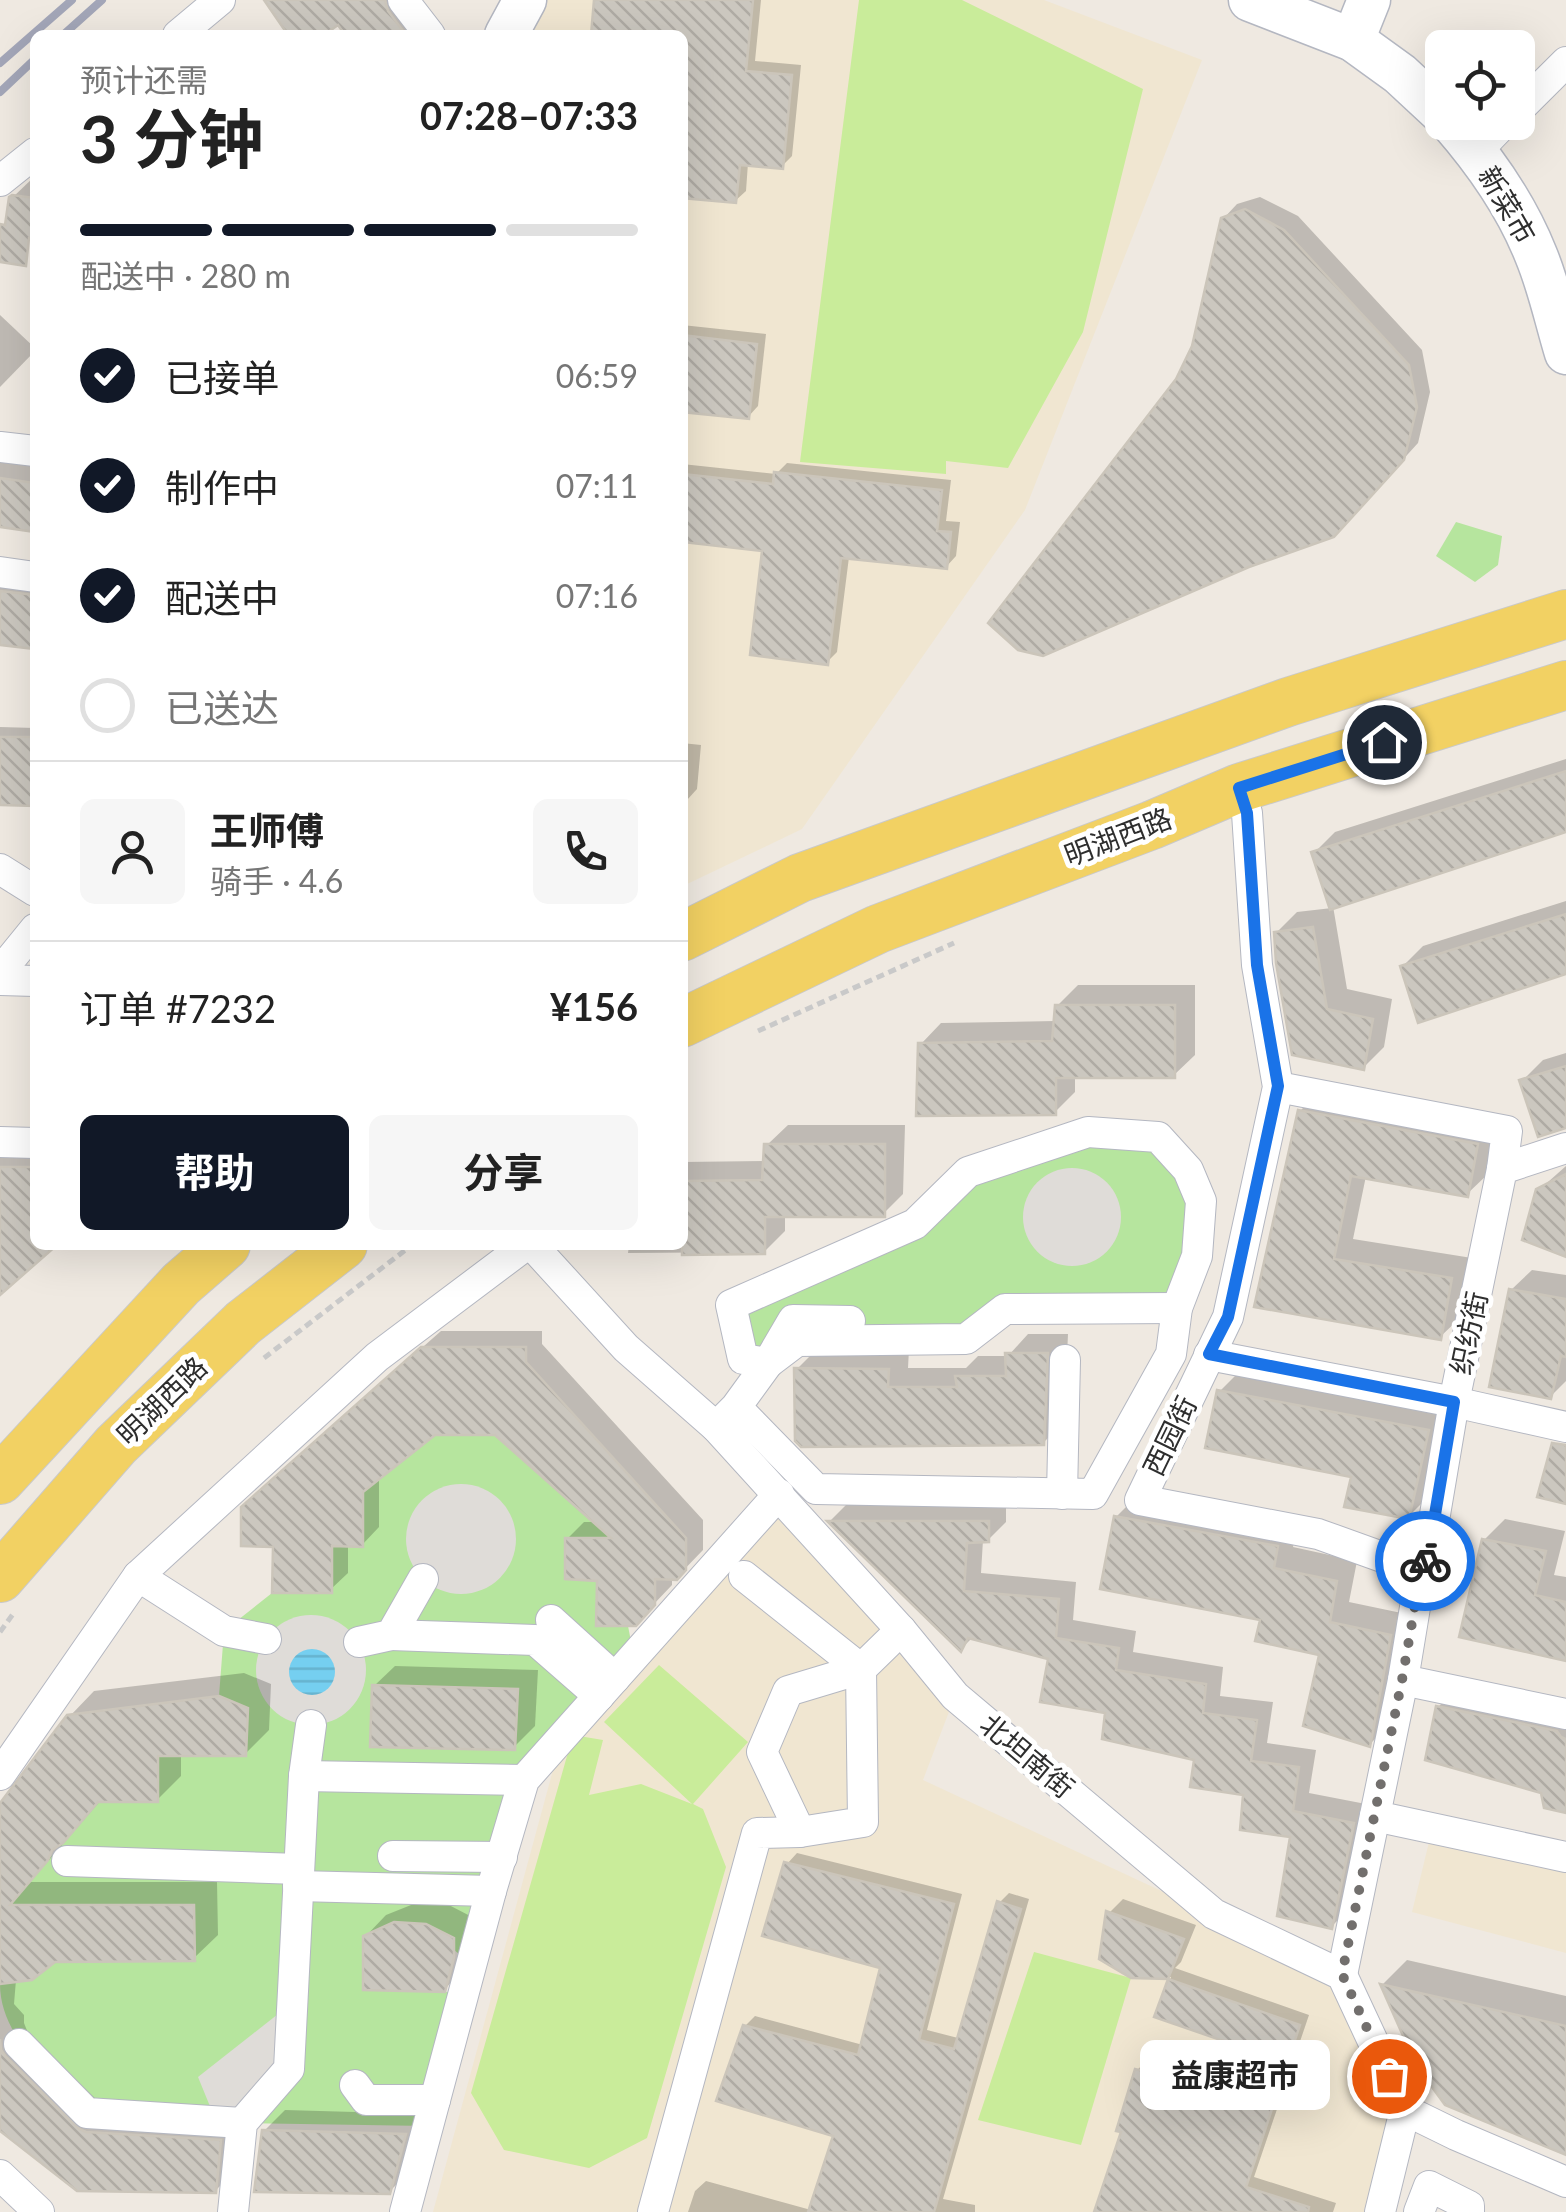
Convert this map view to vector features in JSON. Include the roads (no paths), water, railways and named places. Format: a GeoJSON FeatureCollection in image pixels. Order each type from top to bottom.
{"type":"FeatureCollection","features":[{"type":"Feature","properties":{"kind":"main road"},"geometry":{"type":"LineString","coordinates":[[509,30],[525,0]]}},
{"type":"Feature","properties":{"kind":"main road"},"geometry":{"type":"LineString","coordinates":[[1250,0],[1353,40],[1425,97]]}},
{"type":"Feature","properties":{"kind":"main road"},"geometry":{"type":"LineString","coordinates":[[1353,40],[1369,0]]}},
{"type":"Feature","properties":{"kind":"main road","name":"新菜市"},"geometry":{"type":"LineString","coordinates":[[1481,140],[1536,254],[1566,353]]}},
{"type":"Feature","properties":{"kind":"main road"},"geometry":{"type":"LineString","coordinates":[[688,934],[800,878],[1271,708],[1566,614]]}},
{"type":"Feature","properties":{"kind":"main road","name":"明湖西路"},"geometry":{"type":"LineString","coordinates":[[688,1020],[878,930],[1239,788],[1566,685]]}},
{"type":"Feature","properties":{"kind":"main road"},"geometry":{"type":"LineString","coordinates":[[0,1480],[182,1284],[220,1250]]}},
{"type":"Feature","properties":{"kind":"main road","name":"明湖西路"},"geometry":{"type":"LineString","coordinates":[[11,1589],[116,1446],[242,1323],[337,1250]]}},
{"type":"Feature","properties":{"kind":"street"},"geometry":{"type":"LineString","coordinates":[[184,30],[220,0]]}},
{"type":"Feature","properties":{"kind":"street"},"geometry":{"type":"LineString","coordinates":[[402,0],[426,30]]}},
{"type":"Feature","properties":{"kind":"street"},"geometry":{"type":"LineString","coordinates":[[1535,93],[1566,62]]}},
{"type":"Feature","properties":{"kind":"street"},"geometry":{"type":"LineString","coordinates":[[0,182],[30,157]]}},
{"type":"Feature","properties":{"kind":"street"},"geometry":{"type":"LineString","coordinates":[[0,446],[30,450]]}},
{"type":"Feature","properties":{"kind":"street"},"geometry":{"type":"LineString","coordinates":[[0,572],[30,576]]}},
{"type":"Feature","properties":{"kind":"street","name":"西园街"},"geometry":{"type":"LineString","coordinates":[[1239,788],[1247,813],[1257,965],[1278,1086],[1228,1317],[1140,1500],[1318,1534],[1421,1571]]}},
{"type":"Feature","properties":{"kind":"street"},"geometry":{"type":"LineString","coordinates":[[0,869],[30,888]]}},
{"type":"Feature","properties":{"kind":"street"},"geometry":{"type":"LineString","coordinates":[[0,972],[30,934]]}},
{"type":"Feature","properties":{"kind":"street"},"geometry":{"type":"LineString","coordinates":[[0,980],[30,981]]}},
{"type":"Feature","properties":{"kind":"street","name":"织纺街"},"geometry":{"type":"LineString","coordinates":[[1278,1086],[1507,1130],[1429,1550],[1421,1571],[1342,1974]]}},
{"type":"Feature","properties":{"kind":"street"},"geometry":{"type":"LineString","coordinates":[[856,1322],[793,1320],[768,1363],[726,1417],[816,1488],[1093,1494],[1170,1354],[1178,1308],[1196,1256],[1201,1202],[1188,1170],[1158,1138],[1088,1132],[968,1172],[915,1224],[731,1304],[743,1359],[768,1363],[797,1342],[966,1339],[1005,1309],[1178,1308]]}},
{"type":"Feature","properties":{"kind":"street"},"geometry":{"type":"LineString","coordinates":[[0,1142],[30,1143]]}},
{"type":"Feature","properties":{"kind":"street"},"geometry":{"type":"LineString","coordinates":[[1502,1169],[1566,1148]]}},
{"type":"Feature","properties":{"kind":"street"},"geometry":{"type":"LineString","coordinates":[[0,1775],[138,1576],[377,1357],[522,1250]]}},
{"type":"Feature","properties":{"kind":"street","name":"北坦南街"},"geometry":{"type":"LineString","coordinates":[[534,1250],[626,1348],[726,1417],[779,1494],[955,1696],[1214,1914],[1342,1974]]}},
{"type":"Feature","properties":{"kind":"street"},"geometry":{"type":"LineString","coordinates":[[1209,1354],[1566,1427]]}},
{"type":"Feature","properties":{"kind":"street"},"geometry":{"type":"LineString","coordinates":[[1062,1494],[1065,1360]]}},
{"type":"Feature","properties":{"kind":"street"},"geometry":{"type":"LineString","coordinates":[[405,2212],[524,1780],[779,1494]]}},
{"type":"Feature","properties":{"kind":"street"},"geometry":{"type":"LineString","coordinates":[[138,1576],[224,1631],[266,1639]]}},
{"type":"Feature","properties":{"kind":"street"},"geometry":{"type":"LineString","coordinates":[[744,1576],[861,1669]]}},
{"type":"Feature","properties":{"kind":"street"},"geometry":{"type":"LineString","coordinates":[[391,1635],[423,1580]]}},
{"type":"Feature","properties":{"kind":"street"},"geometry":{"type":"LineString","coordinates":[[551,1620],[607,1687]]}},
{"type":"Feature","properties":{"kind":"street"},"geometry":{"type":"LineString","coordinates":[[800,1832],[762,1752],[788,1691],[861,1669],[901,1630]]}},
{"type":"Feature","properties":{"kind":"street"},"geometry":{"type":"LineString","coordinates":[[358,1642],[391,1635],[535,1640],[607,1687]]}},
{"type":"Feature","properties":{"kind":"street"},"geometry":{"type":"LineString","coordinates":[[653,2212],[758,1833],[800,1832],[863,1822],[861,1669]]}},
{"type":"Feature","properties":{"kind":"street"},"geometry":{"type":"LineString","coordinates":[[1402,1680],[1566,1714]]}},
{"type":"Feature","properties":{"kind":"street"},"geometry":{"type":"LineString","coordinates":[[233,2212],[242,2123],[290,2069],[304,1776],[311,1725]]}},
{"type":"Feature","properties":{"kind":"street"},"geometry":{"type":"LineString","coordinates":[[304,1776],[524,1780]]}},
{"type":"Feature","properties":{"kind":"street"},"geometry":{"type":"LineString","coordinates":[[1375,1816],[1566,1857]]}},
{"type":"Feature","properties":{"kind":"street"},"geometry":{"type":"LineString","coordinates":[[393,1856],[502,1857]]}},
{"type":"Feature","properties":{"kind":"street"},"geometry":{"type":"LineString","coordinates":[[67,1861],[492,1892]]}},
{"type":"Feature","properties":{"kind":"street"},"geometry":{"type":"LineString","coordinates":[[1342,1974],[1405,2110],[1566,2182]]}},
{"type":"Feature","properties":{"kind":"street"},"geometry":{"type":"LineString","coordinates":[[20,2044],[87,2113],[242,2123]]}},
{"type":"Feature","properties":{"kind":"street"},"geometry":{"type":"LineString","coordinates":[[354,2086],[366,2100],[435,2100]]}},
{"type":"Feature","properties":{"kind":"street"},"geometry":{"type":"LineString","coordinates":[[1380,2212],[1405,2110]]}},
{"type":"Feature","properties":{"kind":"street"},"geometry":{"type":"LineString","coordinates":[[0,2175],[39,2212]]}},
{"type":"Feature","properties":{"kind":"street"},"geometry":{"type":"LineString","coordinates":[[1419,2212],[1428,2186],[1470,2206],[1469,2212]]}},
{"type":"Feature","properties":{"kind":"water"},"geometry":{"type":"Polygon","coordinates":[[[312,1649],[328,1656],[335,1672],[328,1688],[312,1695],[296,1688],[289,1672],[296,1656],[312,1649]]]}},
{"type":"Feature","properties":{"kind":"railway"},"geometry":{"type":"LineString","coordinates":[[38,30],[72,0]]}},
{"type":"Feature","properties":{"kind":"railway"},"geometry":{"type":"LineString","coordinates":[[69,30],[102,0]]}},
{"type":"Feature","properties":{"kind":"railway"},"geometry":{"type":"LineString","coordinates":[[0,63],[30,37]]}},
{"type":"Feature","properties":{"kind":"railway"},"geometry":{"type":"LineString","coordinates":[[0,92],[30,64]]}},
{"type":"Feature","properties":{"kind":"place","name":"益康超市"},"geometry":{"type":"Point","coordinates":[1389,2076]}}]}
